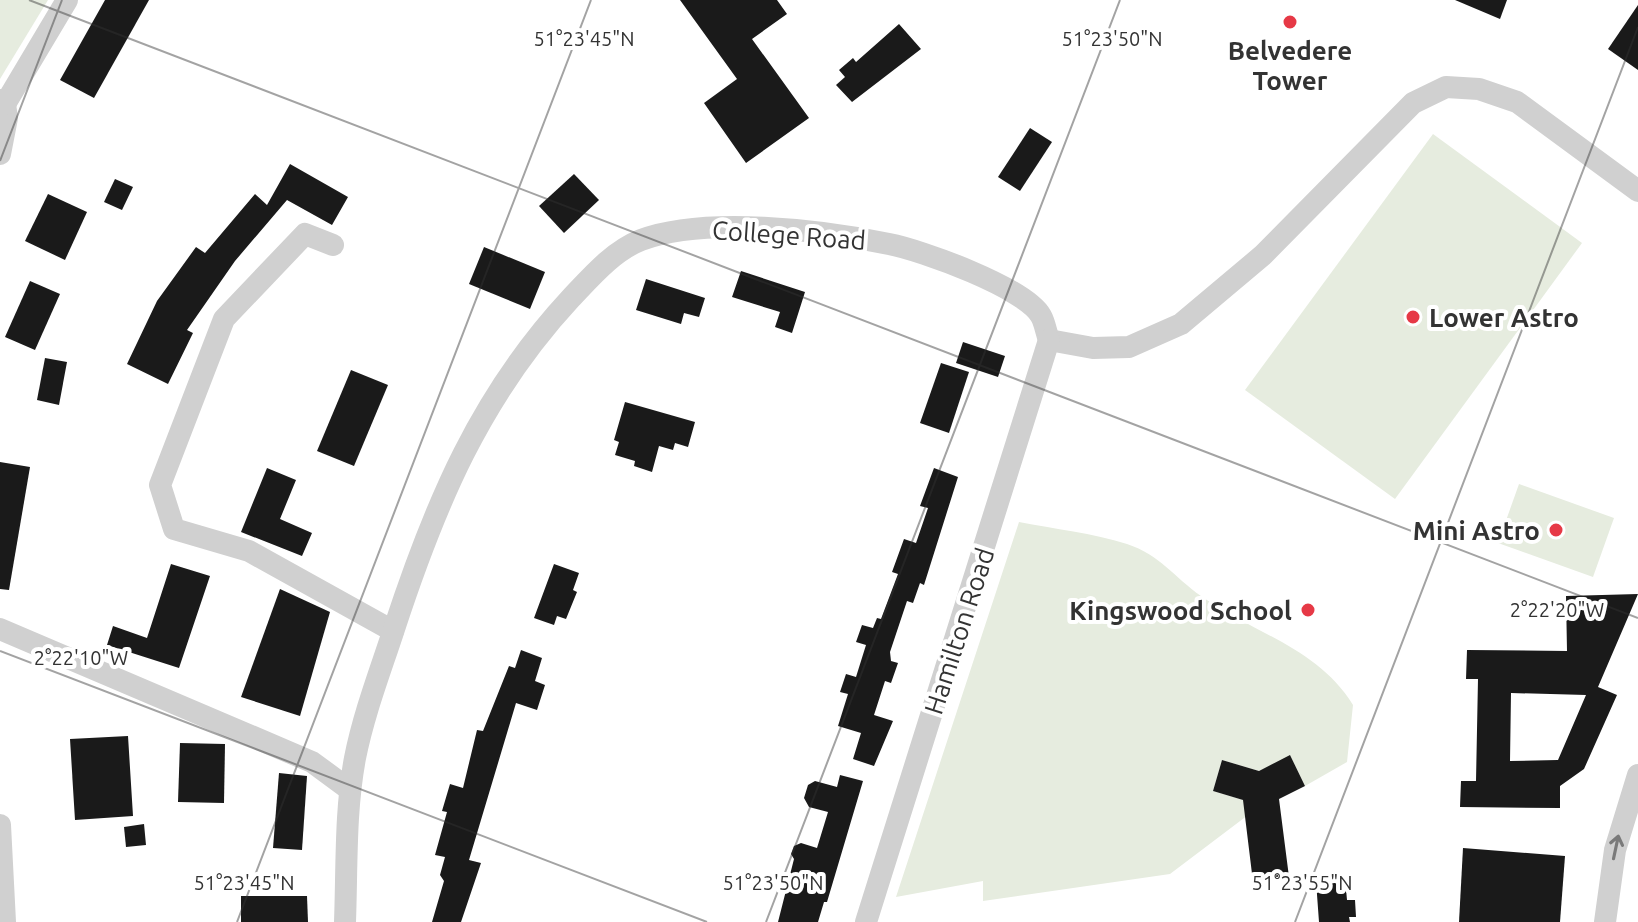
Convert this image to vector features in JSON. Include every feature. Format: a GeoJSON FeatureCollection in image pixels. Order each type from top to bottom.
{"type":"FeatureCollection","features":[{"type":"Feature","properties":{"kind":"street"},"geometry":{"type":"LineString","coordinates":[[0,154],[3,102],[67,0]]}},
{"type":"Feature","properties":{"kind":"street"},"geometry":{"type":"LineString","coordinates":[[1049,340],[1093,348],[1129,347],[1181,324],[1263,255],[1413,103],[1446,87],[1479,89],[1517,102],[1638,191]]}},
{"type":"Feature","properties":{"kind":"street","name":"College Road"},"geometry":{"type":"LineString","coordinates":[[345,922],[350,790],[356,756],[368,702],[417,554],[451,473],[498,388],[548,322],[598,269],[639,241],[680,230],[717,228],[843,234],[920,250],[1004,288],[1041,314],[1049,340]]}},
{"type":"Feature","properties":{"kind":"street"},"geometry":{"type":"LineString","coordinates":[[333,245],[305,234],[224,319],[160,485],[174,529],[249,551],[393,631]]}},
{"type":"Feature","properties":{"kind":"street","name":"Hamilton Road"},"geometry":{"type":"LineString","coordinates":[[866,922],[1049,340]]}},
{"type":"Feature","properties":{"kind":"street"},"geometry":{"type":"LineString","coordinates":[[0,629],[312,762],[350,790]]}},
{"type":"Feature","properties":{"kind":"street"},"geometry":{"type":"LineString","coordinates":[[312,762],[356,756]]}},
{"type":"Feature","properties":{"kind":"street"},"geometry":{"type":"LineString","coordinates":[[1605,922],[1615,850],[1638,775]]}},
{"type":"Feature","properties":{"kind":"street"},"geometry":{"type":"LineString","coordinates":[[0,825],[5,922]]}},
{"type":"Feature","properties":{"kind":"shaded area"},"geometry":{"type":"Polygon","coordinates":[[[0,0],[48,0],[0,79],[0,0]]]}},
{"type":"Feature","properties":{"kind":"shaded area","name":"Lower Astro"},"geometry":{"type":"Polygon","coordinates":[[[1433,134],[1582,243],[1395,499],[1245,390],[1433,134]]]}},
{"type":"Feature","properties":{"kind":"shaded area","name":"Mini Astro"},"geometry":{"type":"Polygon","coordinates":[[[1519,484],[1614,518],[1593,577],[1498,543],[1519,484]]]}},
{"type":"Feature","properties":{"kind":"shaded area"},"geometry":{"type":"Polygon","coordinates":[[[1019,522],[1101,537],[1139,549],[1221,609],[1303,655],[1339,685],[1353,705],[1347,762],[1305,786],[1290,756],[1259,771],[1222,760],[1213,791],[1257,804],[1252,812],[1170,874],[983,901],[983,881],[896,897],[1019,522]]]}},
{"type":"Feature","properties":{"kind":"building"},"geometry":{"type":"Polygon","coordinates":[[[105,0],[149,0],[94,98],[60,80],[105,0]]]}},
{"type":"Feature","properties":{"kind":"building"},"geometry":{"type":"Polygon","coordinates":[[[680,0],[777,0],[787,14],[752,39],[809,118],[746,163],[704,103],[737,79],[680,0]]]}},
{"type":"Feature","properties":{"kind":"building"},"geometry":{"type":"Polygon","coordinates":[[[1455,0],[1507,0],[1500,19],[1455,0]]]}},
{"type":"Feature","properties":{"kind":"building"},"geometry":{"type":"Polygon","coordinates":[[[1638,5],[1638,70],[1608,49],[1638,5]]]}},
{"type":"Feature","properties":{"kind":"building"},"geometry":{"type":"Polygon","coordinates":[[[899,24],[921,49],[852,102],[836,85],[845,77],[839,70],[853,58],[856,62],[899,24]]]}},
{"type":"Feature","properties":{"kind":"building"},"geometry":{"type":"Polygon","coordinates":[[[1030,128],[1052,142],[1020,191],[998,177],[1030,128]]]}},
{"type":"Feature","properties":{"kind":"building"},"geometry":{"type":"Polygon","coordinates":[[[290,164],[348,197],[332,225],[287,200],[235,261],[187,330],[193,333],[168,384],[127,364],[157,301],[196,247],[205,253],[255,194],[267,205],[290,164]]]}},
{"type":"Feature","properties":{"kind":"building"},"geometry":{"type":"Polygon","coordinates":[[[574,174],[599,200],[564,233],[539,206],[574,174]]]}},
{"type":"Feature","properties":{"kind":"building"},"geometry":{"type":"Polygon","coordinates":[[[115,179],[133,187],[122,210],[104,202],[115,179]]]}},
{"type":"Feature","properties":{"kind":"building"},"geometry":{"type":"Polygon","coordinates":[[[48,194],[87,212],[65,260],[25,241],[48,194]]]}},
{"type":"Feature","properties":{"kind":"building"},"geometry":{"type":"Polygon","coordinates":[[[484,247],[545,272],[530,309],[469,284],[484,247]]]}},
{"type":"Feature","properties":{"kind":"building"},"geometry":{"type":"Polygon","coordinates":[[[741,271],[805,292],[792,333],[775,327],[780,312],[732,297],[741,271]]]}},
{"type":"Feature","properties":{"kind":"building"},"geometry":{"type":"Polygon","coordinates":[[[646,279],[705,298],[699,317],[684,313],[681,324],[636,310],[646,279]]]}},
{"type":"Feature","properties":{"kind":"building"},"geometry":{"type":"Polygon","coordinates":[[[30,281],[60,294],[35,350],[5,337],[30,281]]]}},
{"type":"Feature","properties":{"kind":"building"},"geometry":{"type":"Polygon","coordinates":[[[963,342],[1005,356],[998,377],[956,363],[963,342]]]}},
{"type":"Feature","properties":{"kind":"building"},"geometry":{"type":"Polygon","coordinates":[[[45,358],[67,362],[59,405],[37,400],[45,358]]]}},
{"type":"Feature","properties":{"kind":"building"},"geometry":{"type":"Polygon","coordinates":[[[941,363],[969,372],[949,433],[920,423],[941,363]]]}},
{"type":"Feature","properties":{"kind":"building"},"geometry":{"type":"Polygon","coordinates":[[[351,370],[388,385],[354,466],[317,451],[351,370]]]}},
{"type":"Feature","properties":{"kind":"building"},"geometry":{"type":"Polygon","coordinates":[[[625,402],[695,422],[688,447],[675,443],[673,450],[659,446],[652,472],[634,466],[635,461],[615,455],[619,442],[614,440],[625,402]]]}},
{"type":"Feature","properties":{"kind":"building"},"geometry":{"type":"Polygon","coordinates":[[[0,462],[30,467],[9,590],[0,589],[0,462]]]}},
{"type":"Feature","properties":{"kind":"building"},"geometry":{"type":"Polygon","coordinates":[[[267,468],[296,480],[280,519],[312,533],[302,556],[241,532],[267,468]]]}},
{"type":"Feature","properties":{"kind":"building"},"geometry":{"type":"Polygon","coordinates":[[[934,468],[958,477],[924,585],[920,583],[913,603],[907,601],[890,652],[891,661],[898,663],[891,683],[885,681],[874,715],[893,721],[874,766],[853,759],[861,733],[838,726],[848,694],[840,692],[846,674],[856,677],[866,645],[856,642],[862,625],[873,628],[877,618],[881,619],[898,574],[892,572],[904,539],[916,543],[928,508],[920,506],[934,468]]]}},
{"type":"Feature","properties":{"kind":"building"},"geometry":{"type":"Polygon","coordinates":[[[171,564],[210,576],[179,668],[107,645],[113,626],[147,638],[171,564]]]}},
{"type":"Feature","properties":{"kind":"building"},"geometry":{"type":"Polygon","coordinates":[[[554,564],[579,573],[573,590],[577,592],[566,619],[557,616],[554,625],[534,618],[554,564]]]}},
{"type":"Feature","properties":{"kind":"building"},"geometry":{"type":"Polygon","coordinates":[[[280,589],[330,612],[300,716],[241,697],[280,589]]]}},
{"type":"Feature","properties":{"kind":"building"},"geometry":{"type":"Polygon","coordinates":[[[1638,594],[1598,687],[1617,695],[1584,769],[1560,786],[1560,808],[1460,807],[1461,781],[1476,781],[1478,679],[1466,679],[1467,650],[1567,651],[1566,596],[1638,594]],[[1511,693],[1510,761],[1558,760],[1586,695],[1511,693]]]}},
{"type":"Feature","properties":{"kind":"building"},"geometry":{"type":"Polygon","coordinates":[[[521,650],[542,658],[535,681],[545,685],[537,710],[516,703],[469,860],[481,863],[461,922],[432,922],[444,881],[440,875],[445,857],[435,855],[447,812],[442,811],[450,784],[463,788],[477,730],[483,731],[509,666],[515,668],[521,650]]]}},
{"type":"Feature","properties":{"kind":"building"},"geometry":{"type":"Polygon","coordinates":[[[128,736],[133,816],[75,820],[70,739],[128,736]]]}},
{"type":"Feature","properties":{"kind":"building"},"geometry":{"type":"Polygon","coordinates":[[[180,743],[225,744],[224,803],[178,802],[180,743]]]}},
{"type":"Feature","properties":{"kind":"building"},"geometry":{"type":"Polygon","coordinates":[[[1290,755],[1305,786],[1279,799],[1289,877],[1253,882],[1243,800],[1213,791],[1222,760],[1259,771],[1290,755]]]}},
{"type":"Feature","properties":{"kind":"building"},"geometry":{"type":"Polygon","coordinates":[[[279,773],[307,776],[302,850],[273,848],[279,773]]]}},
{"type":"Feature","properties":{"kind":"building"},"geometry":{"type":"Polygon","coordinates":[[[840,775],[863,781],[827,902],[824,902],[818,922],[778,922],[794,859],[791,854],[794,846],[801,843],[817,848],[828,812],[809,807],[804,798],[808,785],[815,781],[837,787],[840,775]]]}},
{"type":"Feature","properties":{"kind":"building"},"geometry":{"type":"Polygon","coordinates":[[[144,824],[146,845],[126,847],[124,827],[144,824]]]}},
{"type":"Feature","properties":{"kind":"building"},"geometry":{"type":"Polygon","coordinates":[[[1463,848],[1565,856],[1560,922],[1459,922],[1463,848]]]}},
{"type":"Feature","properties":{"kind":"building"},"geometry":{"type":"Polygon","coordinates":[[[1345,878],[1347,900],[1355,900],[1356,917],[1349,917],[1350,922],[1319,922],[1316,881],[1345,878]]]}},
{"type":"Feature","properties":{"kind":"building"},"geometry":{"type":"Polygon","coordinates":[[[241,896],[307,896],[308,922],[241,922],[241,896]]]}},
{"type":"Feature","properties":{"kind":"place","name":"Belvedere Tower"},"geometry":{"type":"Point","coordinates":[1290,22]}},
{"type":"Feature","properties":{"kind":"place","name":"Lower Astro"},"geometry":{"type":"Point","coordinates":[1413,317]}},
{"type":"Feature","properties":{"kind":"place","name":"Mini Astro"},"geometry":{"type":"Point","coordinates":[1556,530]}},
{"type":"Feature","properties":{"kind":"place","name":"Kingswood School"},"geometry":{"type":"Point","coordinates":[1308,610]}}]}
